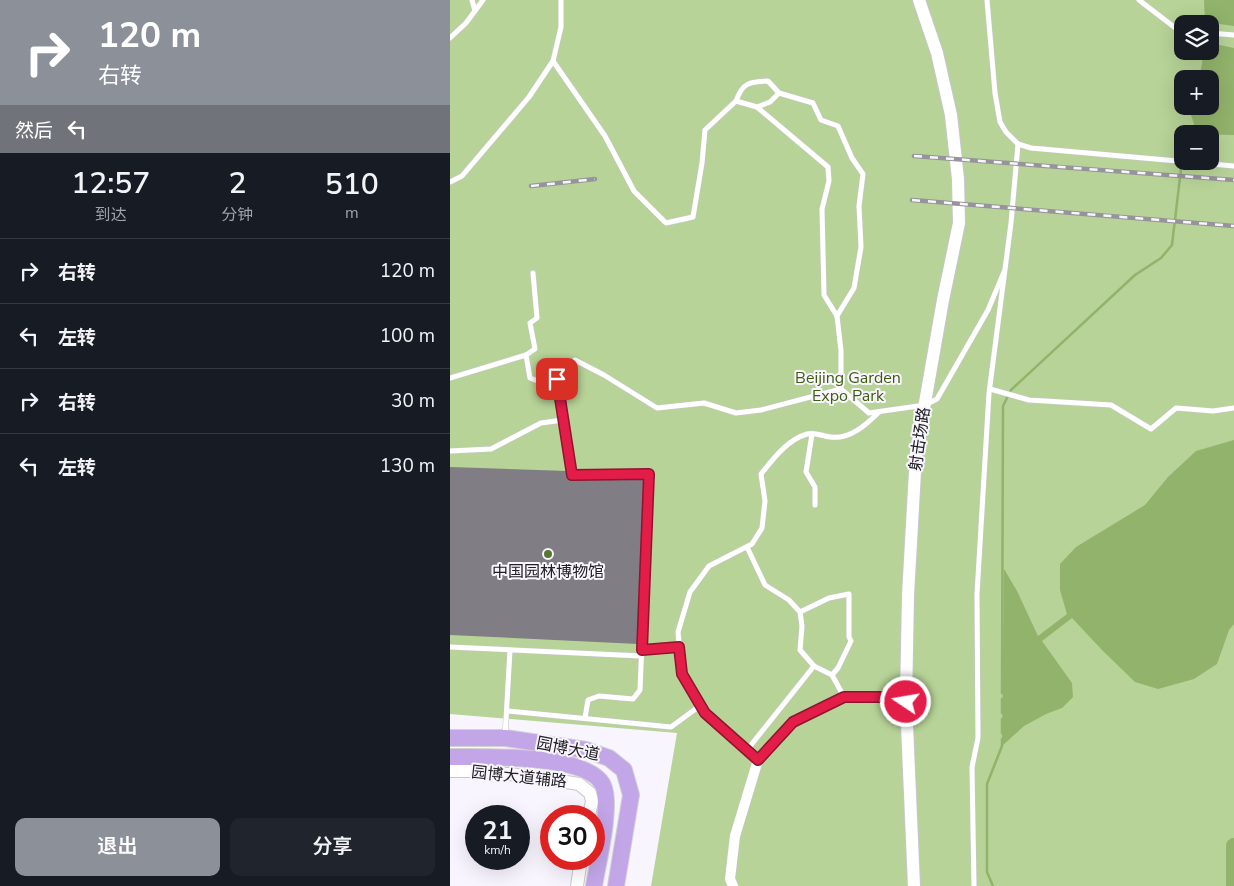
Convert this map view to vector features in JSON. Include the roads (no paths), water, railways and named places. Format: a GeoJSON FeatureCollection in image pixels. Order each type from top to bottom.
{"type":"FeatureCollection","features":[{"type":"Feature","properties":{"kind":"main road","name":"园博大道"},"geometry":{"type":"LineString","coordinates":[[450,738],[505,738],[586,750],[609,758],[624,770],[631,795],[616,886]]}},
{"type":"Feature","properties":{"kind":"main road","name":"园博大道"},"geometry":{"type":"LineString","coordinates":[[450,757],[509,757],[574,765],[594,775],[602,782],[607,806],[605,817]]}},
{"type":"Feature","properties":{"kind":"main road"},"geometry":{"type":"LineString","coordinates":[[605,832],[612,829],[619,830],[624,840]]}},
{"type":"Feature","properties":{"kind":"main road","name":"园博大道"},"geometry":{"type":"LineString","coordinates":[[594,886],[596,870]]}},
{"type":"Feature","properties":{"kind":"street","name":"射击场路"},"geometry":{"type":"LineString","coordinates":[[914,886],[906,702],[908,595],[916,454],[943,300],[959,223],[958,178],[951,115],[937,54],[919,0]]}},
{"type":"Feature","properties":{"kind":"street"},"geometry":{"type":"LineString","coordinates":[[733,886],[730,879],[734,836],[758,760],[793,722],[844,697],[883,697],[906,702]]}},
{"type":"Feature","properties":{"kind":"street","name":"园博大道辅路"},"geometry":{"type":"LineString","coordinates":[[450,771],[475,771],[530,776],[579,784],[590,793],[591,805]]}},
{"type":"Feature","properties":{"kind":"street"},"geometry":{"type":"LineString","coordinates":[[577,886],[579,870]]}},
{"type":"Feature","properties":{"kind":"lane"},"geometry":{"type":"LineString","coordinates":[[472,0],[475,11]]}},
{"type":"Feature","properties":{"kind":"lane"},"geometry":{"type":"LineString","coordinates":[[450,38],[466,23],[483,0]]}},
{"type":"Feature","properties":{"kind":"lane"},"geometry":{"type":"LineString","coordinates":[[450,182],[462,176],[468,169],[529,97],[553,61],[561,27],[561,0]]}},
{"type":"Feature","properties":{"kind":"lane"},"geometry":{"type":"LineString","coordinates":[[987,0],[995,92],[1000,122],[1006,132],[1018,144],[1031,148],[1234,166]]}},
{"type":"Feature","properties":{"kind":"lane"},"geometry":{"type":"LineString","coordinates":[[1139,0],[1174,27]]}},
{"type":"Feature","properties":{"kind":"lane"},"geometry":{"type":"LineString","coordinates":[[1219,34],[1234,35]]}},
{"type":"Feature","properties":{"kind":"lane"},"geometry":{"type":"LineString","coordinates":[[553,61],[605,136],[634,191],[666,223],[694,217],[705,130],[736,101],[741,89],[752,82],[768,81],[779,94],[812,103],[821,120],[838,126],[852,158],[863,174],[859,206],[861,247],[854,288],[837,316]]}},
{"type":"Feature","properties":{"kind":"lane"},"geometry":{"type":"LineString","coordinates":[[757,107],[770,102],[779,94]]}},
{"type":"Feature","properties":{"kind":"lane"},"geometry":{"type":"LineString","coordinates":[[736,101],[757,107],[828,167],[829,181],[822,209],[824,295],[837,316],[841,352],[841,389]]}},
{"type":"Feature","properties":{"kind":"lane"},"geometry":{"type":"LineString","coordinates":[[974,886],[972,767],[978,738],[977,594],[990,389],[1011,223],[1018,144]]}},
{"type":"Feature","properties":{"kind":"lane"},"geometry":{"type":"LineString","coordinates":[[841,389],[870,413],[925,404],[938,399],[988,310],[1004,272]]}},
{"type":"Feature","properties":{"kind":"lane"},"geometry":{"type":"LineString","coordinates":[[450,378],[526,355],[535,349],[530,324],[537,318],[534,273]]}},
{"type":"Feature","properties":{"kind":"lane"},"geometry":{"type":"LineString","coordinates":[[526,355],[530,378],[558,383]]}},
{"type":"Feature","properties":{"kind":"lane"},"geometry":{"type":"LineString","coordinates":[[585,718],[588,700],[600,696],[633,699],[640,690],[649,474],[572,475],[557,379],[575,360],[604,375],[657,408],[704,403],[736,413],[761,410],[841,389]]}},
{"type":"Feature","properties":{"kind":"lane"},"geometry":{"type":"LineString","coordinates":[[990,389],[1029,400],[1111,405],[1151,429],[1176,408],[1213,411],[1234,408]]}},
{"type":"Feature","properties":{"kind":"lane"},"geometry":{"type":"LineString","coordinates":[[758,760],[705,713],[682,674],[678,632],[690,592],[709,566],[752,544],[762,528],[765,501],[761,474],[784,447],[806,435],[812,434],[833,438],[849,434],[862,429],[880,412]]}},
{"type":"Feature","properties":{"kind":"lane"},"geometry":{"type":"LineString","coordinates":[[450,451],[492,449],[541,423],[563,420]]}},
{"type":"Feature","properties":{"kind":"lane"},"geometry":{"type":"LineString","coordinates":[[812,434],[806,472],[815,487],[815,505]]}},
{"type":"Feature","properties":{"kind":"lane"},"geometry":{"type":"LineString","coordinates":[[747,547],[765,585],[789,600],[800,612],[802,626],[800,650],[814,666],[832,675],[844,697]]}},
{"type":"Feature","properties":{"kind":"lane"},"geometry":{"type":"LineString","coordinates":[[800,612],[829,598],[848,594],[849,637],[851,642],[838,668],[832,675]]}},
{"type":"Feature","properties":{"kind":"lane"},"geometry":{"type":"LineString","coordinates":[[450,647],[641,653],[679,647]]}},
{"type":"Feature","properties":{"kind":"lane"},"geometry":{"type":"LineString","coordinates":[[505,738],[510,650]]}},
{"type":"Feature","properties":{"kind":"lane"},"geometry":{"type":"LineString","coordinates":[[747,750],[814,666]]}},
{"type":"Feature","properties":{"kind":"lane"},"geometry":{"type":"LineString","coordinates":[[507,711],[671,728],[700,705]]}},
{"type":"Feature","properties":{"kind":"waterway"},"geometry":{"type":"LineString","coordinates":[[1002,693],[1003,406],[1011,390],[1135,275],[1161,258],[1172,245],[1181,170]]}},
{"type":"Feature","properties":{"kind":"waterway"},"geometry":{"type":"LineString","coordinates":[[1002,699],[1002,713]]}},
{"type":"Feature","properties":{"kind":"waterway"},"geometry":{"type":"LineString","coordinates":[[1002,719],[1002,733]]}},
{"type":"Feature","properties":{"kind":"waterway"},"geometry":{"type":"LineString","coordinates":[[993,886],[987,872],[987,784],[1002,746],[1002,739]]}},
{"type":"Feature","properties":{"kind":"waterway"},"geometry":{"type":"LineString","coordinates":[[1234,846],[1234,886]]}},
{"type":"Feature","properties":{"kind":"railway"},"geometry":{"type":"LineString","coordinates":[[914,156],[1234,180]]}},
{"type":"Feature","properties":{"kind":"railway"},"geometry":{"type":"LineString","coordinates":[[531,186],[595,179]]}},
{"type":"Feature","properties":{"kind":"railway"},"geometry":{"type":"LineString","coordinates":[[912,200],[1234,226]]}},
{"type":"Feature","properties":{"kind":"place","name":"中国园林博物馆"},"geometry":{"type":"Point","coordinates":[548,554]}},
{"type":"Feature","properties":{"kind":"park label","name":"Beijing Garden Expo Park"},"geometry":{"type":"Point","coordinates":[848,387]}}]}
